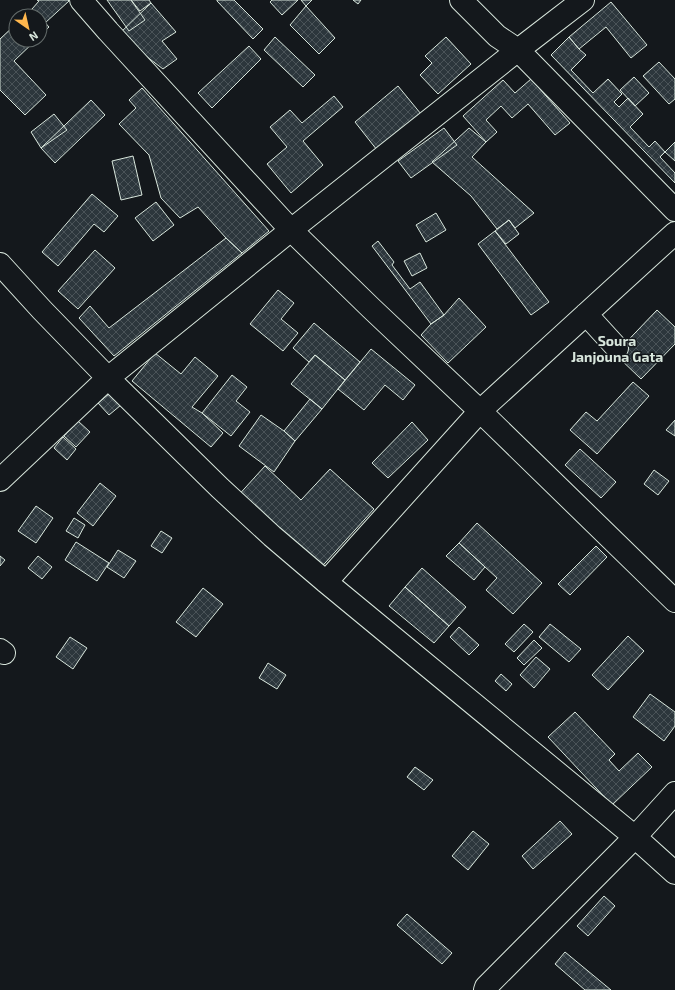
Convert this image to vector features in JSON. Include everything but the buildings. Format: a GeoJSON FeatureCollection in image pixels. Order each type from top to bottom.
{"type":"FeatureCollection","features":[{"type":"Feature","properties":{"kind":"street"},"geometry":{"type":"LineString","coordinates":[[81,0],[291,230],[675,601]]}},
{"type":"Feature","properties":{"kind":"street"},"geometry":{"type":"LineString","coordinates":[[461,0],[497,36],[518,50],[675,210]]}},
{"type":"Feature","properties":{"kind":"street"},"geometry":{"type":"LineString","coordinates":[[0,480],[108,378],[291,230],[583,0]]}},
{"type":"Feature","properties":{"kind":"street"},"geometry":{"type":"LineString","coordinates":[[326,582],[480,411],[675,233]]}},
{"type":"Feature","properties":{"kind":"street"},"geometry":{"type":"LineString","coordinates":[[0,264],[108,378],[220,488],[272,536],[634,837],[675,873]]}},
{"type":"Feature","properties":{"kind":"street"},"geometry":{"type":"LineString","coordinates":[[586,314],[617,348]]}},
{"type":"Feature","properties":{"kind":"street"},"geometry":{"type":"LineString","coordinates":[[485,990],[486,987],[634,837],[675,793]]}},
{"type":"Feature","properties":{"kind":"district","name":"Soura Janjouna Gata"},"geometry":{"type":"Point","coordinates":[617,348]}}]}
